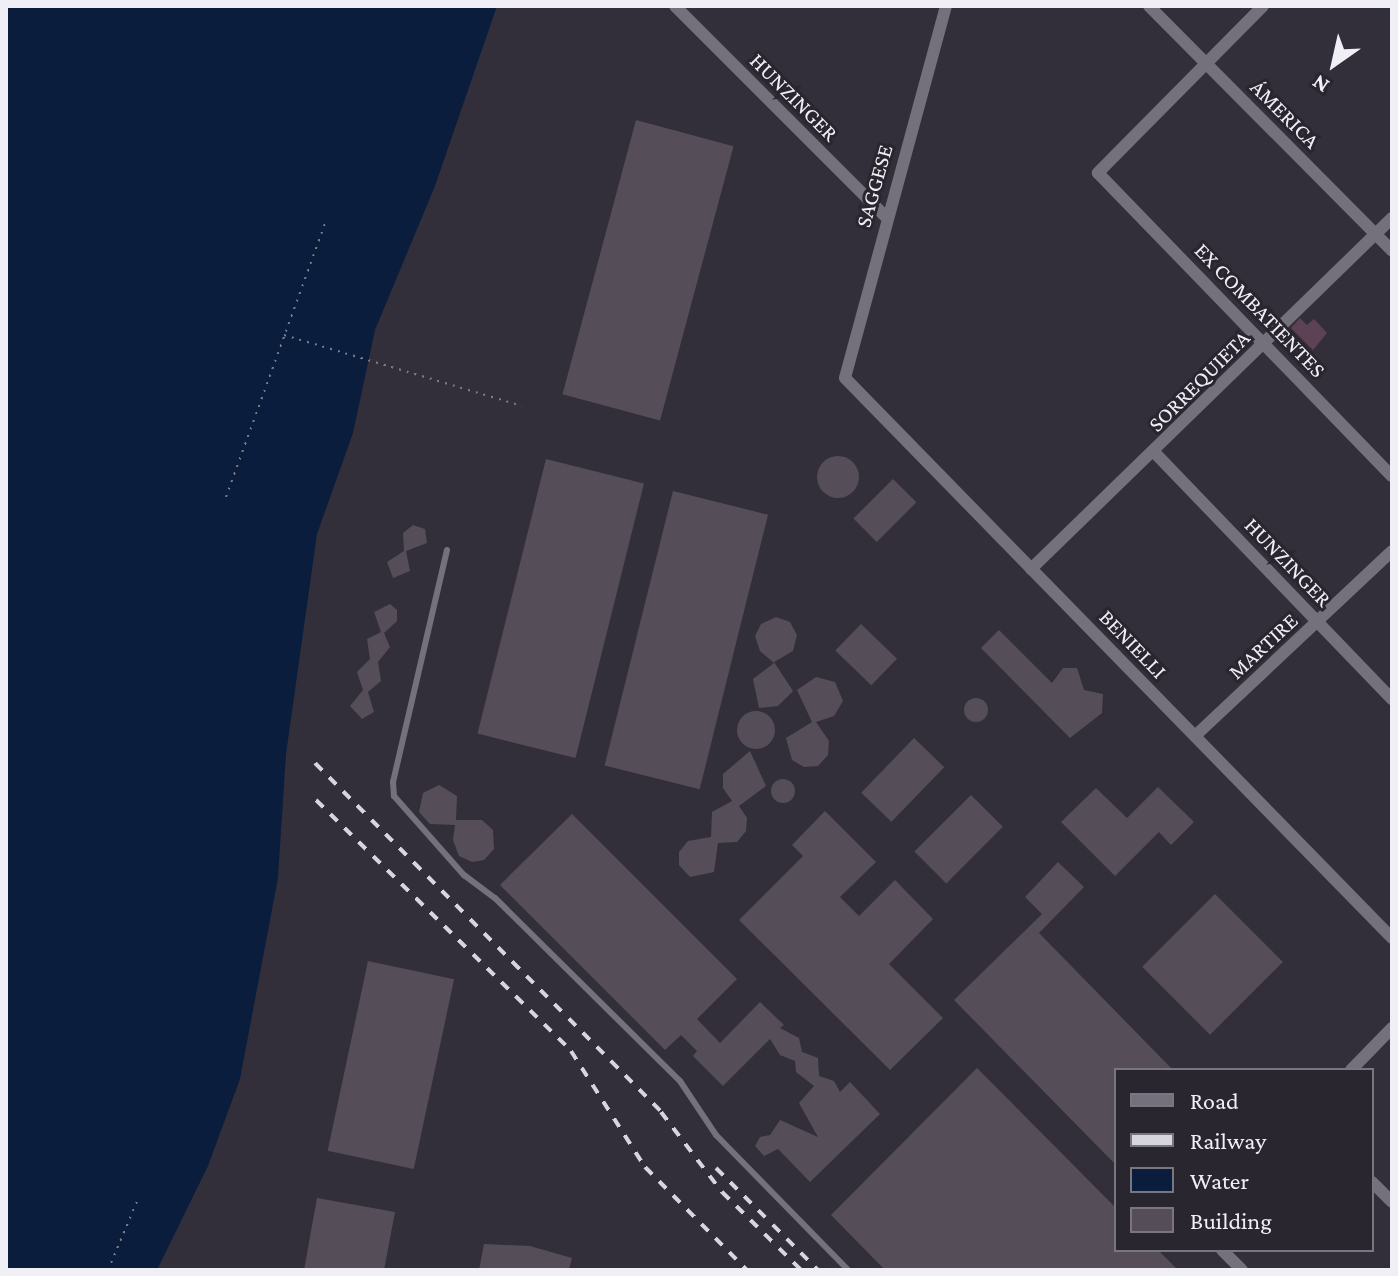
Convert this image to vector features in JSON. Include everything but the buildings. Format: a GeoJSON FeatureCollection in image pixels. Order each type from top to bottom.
{"type":"FeatureCollection","features":[{"type":"Feature","properties":{"kind":"street","name":"HUNZINGER"},"geometry":{"type":"LineString","coordinates":[[675,6],[885,216]]}},
{"type":"Feature","properties":{"kind":"street","name":"SAGGESE"},"geometry":{"type":"LineString","coordinates":[[845,378],[885,216],[946,6]]}},
{"type":"Feature","properties":{"kind":"street","name":"ÁMERICA"},"geometry":{"type":"LineString","coordinates":[[1149,6],[1392,251]]}},
{"type":"Feature","properties":{"kind":"street"},"geometry":{"type":"LineString","coordinates":[[1207,64],[1263,6]]}},
{"type":"Feature","properties":{"kind":"street","name":"EX COMBATIENTES"},"geometry":{"type":"LineString","coordinates":[[1207,64],[1098,173],[1392,476]]}},
{"type":"Feature","properties":{"kind":"street","name":"SORREQUIETA"},"geometry":{"type":"LineString","coordinates":[[1031,569],[1155,453],[1392,218]]}},
{"type":"Feature","properties":{"kind":"street","name":"BENIELLI"},"geometry":{"type":"LineString","coordinates":[[845,378],[1392,938]]}},
{"type":"Feature","properties":{"kind":"street","name":"HUNZINGER"},"geometry":{"type":"LineString","coordinates":[[1155,453],[1392,699]]}},
{"type":"Feature","properties":{"kind":"street","name":"MARTIRE"},"geometry":{"type":"LineString","coordinates":[[1195,736],[1392,551]]}},
{"type":"Feature","properties":{"kind":"street"},"geometry":{"type":"LineString","coordinates":[[1353,1068],[1392,1028]]}},
{"type":"Feature","properties":{"kind":"street"},"geometry":{"type":"LineString","coordinates":[[1374,1184],[1392,1202]]}},
{"type":"Feature","properties":{"kind":"street"},"geometry":{"type":"LineString","coordinates":[[1224,1252],[1242,1270]]}},
{"type":"Feature","properties":{"kind":"lane"},"geometry":{"type":"LineString","coordinates":[[447,550],[393,782],[394,796],[464,875],[495,898],[680,1081],[716,1135],[848,1270]]}},
{"type":"Feature","properties":{"kind":"path"},"geometry":{"type":"LineString","coordinates":[[226,497],[326,221]]}},
{"type":"Feature","properties":{"kind":"path"},"geometry":{"type":"LineString","coordinates":[[283,335],[522,406]]}},
{"type":"Feature","properties":{"kind":"path"},"geometry":{"type":"LineString","coordinates":[[108,1270],[138,1199]]}},
{"type":"Feature","properties":{"kind":"shaded area"},"geometry":{"type":"Polygon","coordinates":[[[1300,318],[1307,325],[1314,319],[1327,333],[1313,350],[1291,328],[1300,318]]]}},
{"type":"Feature","properties":{"kind":"water"},"geometry":{"type":"Polygon","coordinates":[[[6,6],[497,6],[435,186],[375,330],[353,433],[317,534],[286,754],[278,878],[240,1079],[208,1166],[157,1270],[6,1270],[6,6]]]}},
{"type":"Feature","properties":{"kind":"railway"},"geometry":{"type":"LineString","coordinates":[[315,763],[661,1112],[722,1192],[801,1270]]}},
{"type":"Feature","properties":{"kind":"railway"},"geometry":{"type":"LineString","coordinates":[[316,800],[571,1051],[645,1167],[747,1270]]}},
{"type":"Feature","properties":{"kind":"railway"},"geometry":{"type":"LineString","coordinates":[[716,1168],[818,1270]]}}]}
